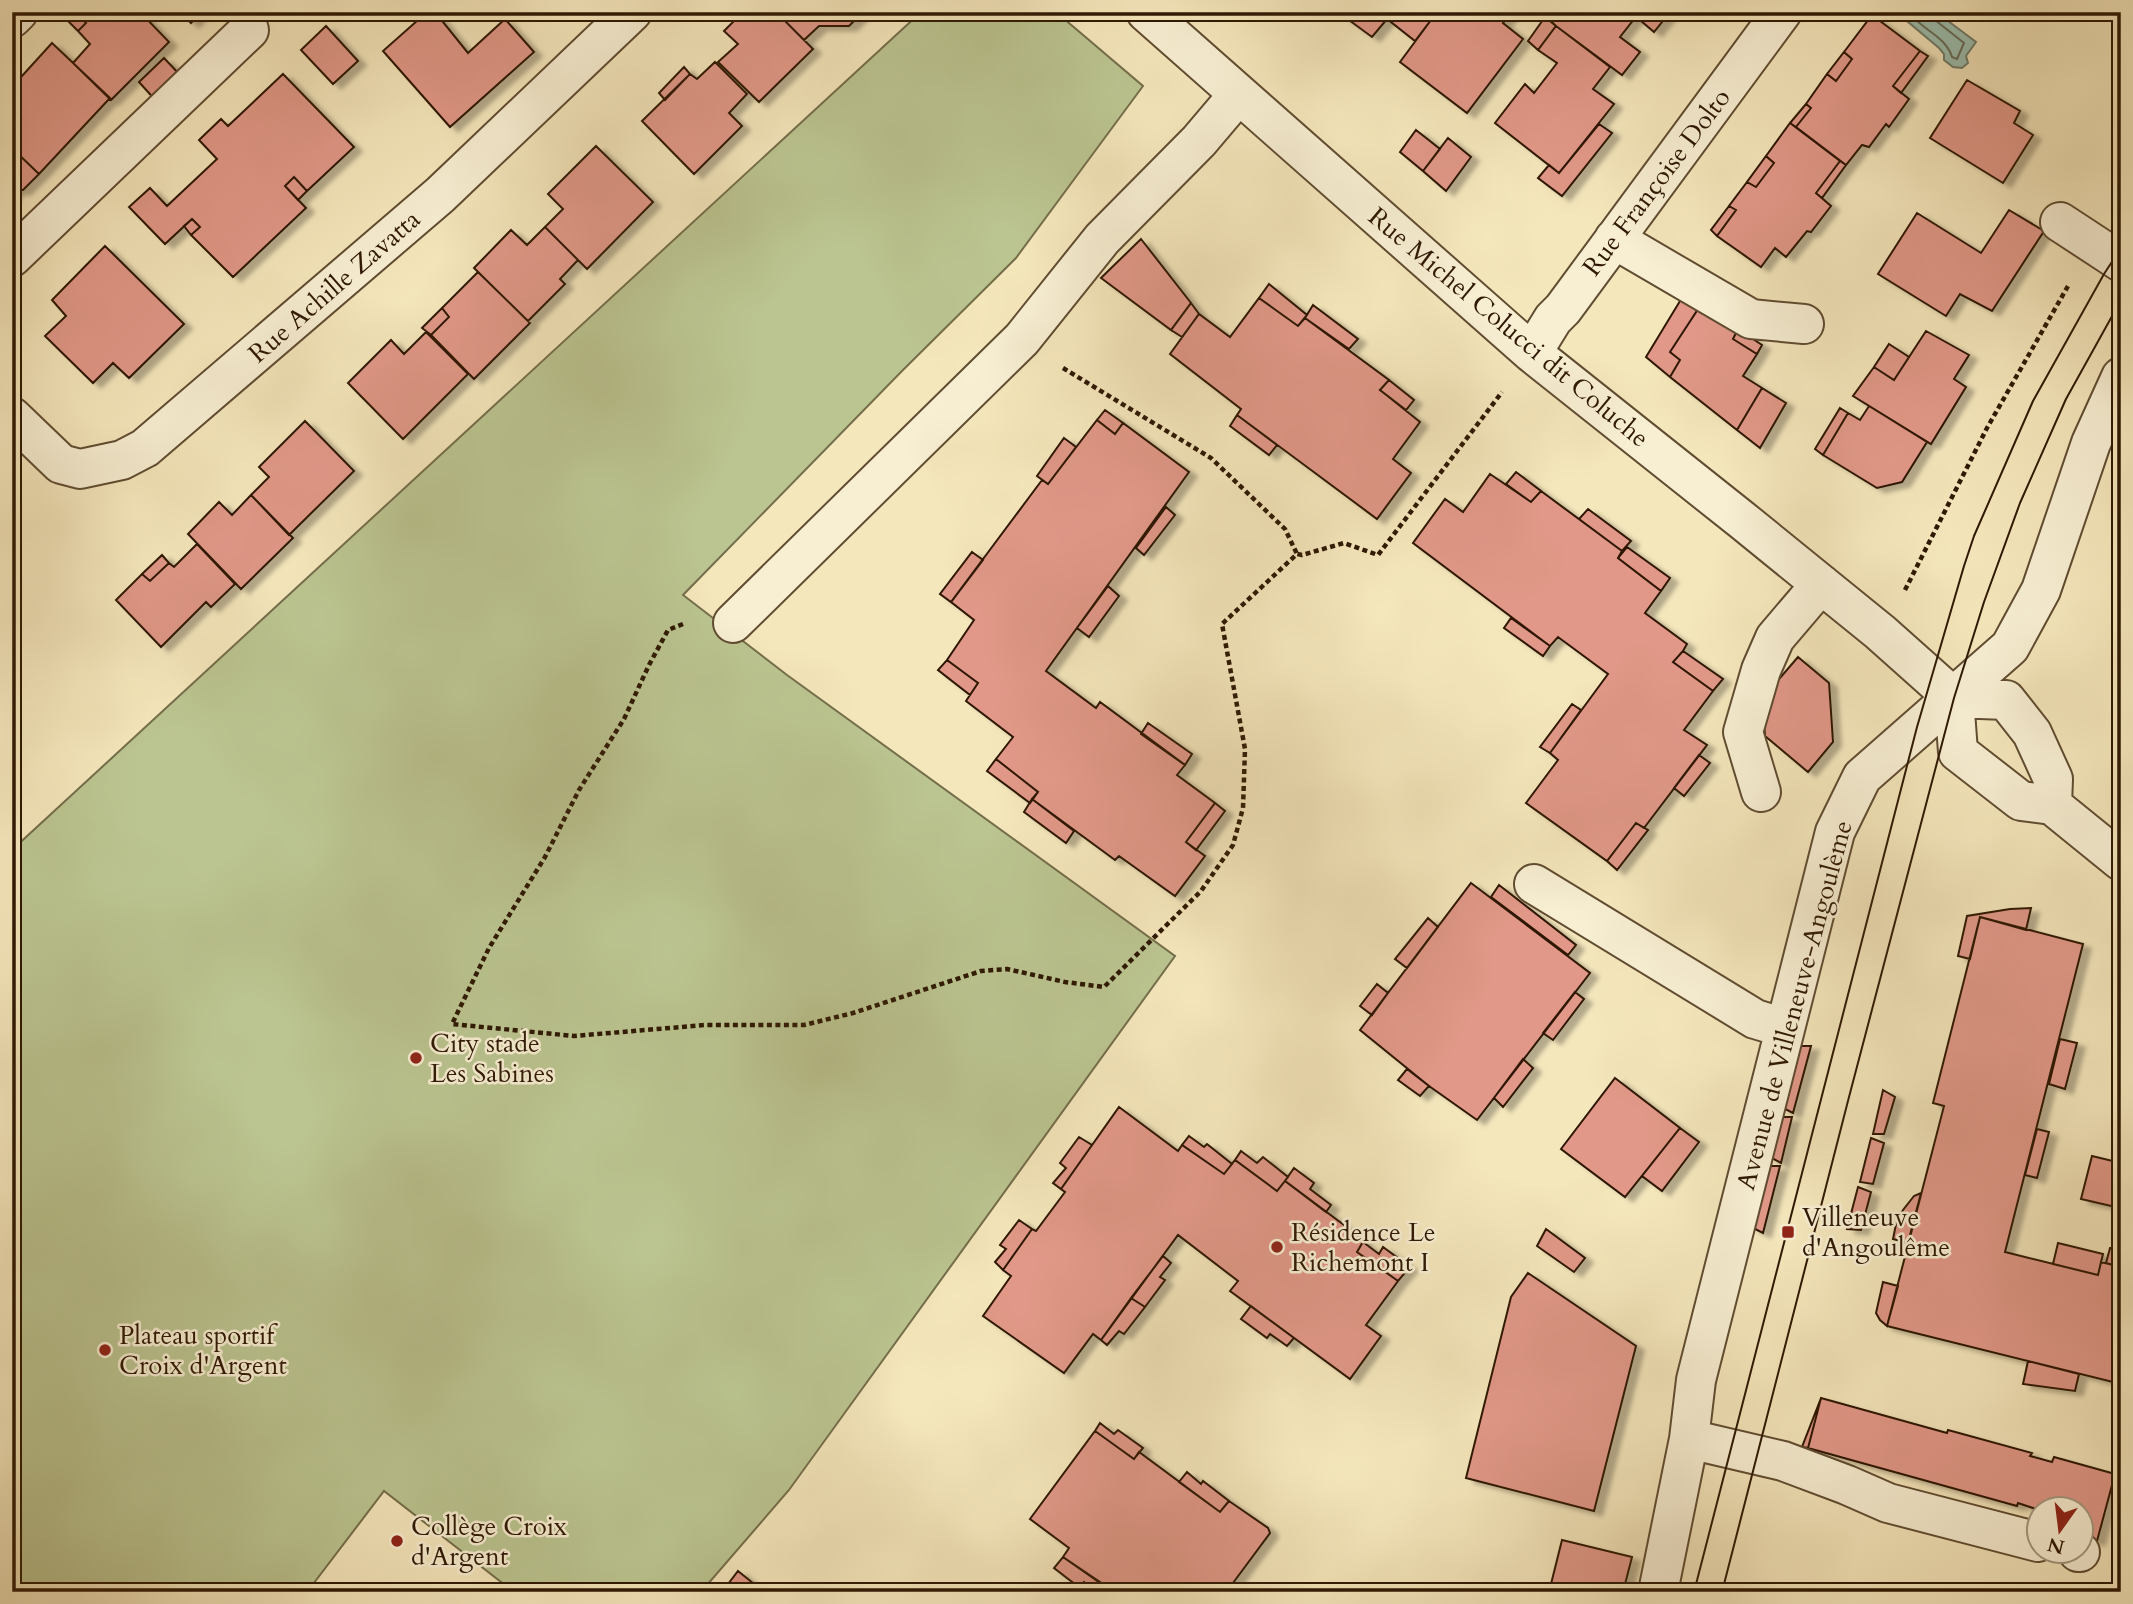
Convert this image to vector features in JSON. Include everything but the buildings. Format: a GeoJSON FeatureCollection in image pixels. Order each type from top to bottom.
{"type":"FeatureCollection","features":[{"type":"Feature","properties":{"kind":"street"},"geometry":{"type":"LineString","coordinates":[[12,18],[18,12]]}},
{"type":"Feature","properties":{"kind":"street","name":"Rue Achille Zavatta"},"geometry":{"type":"LineString","coordinates":[[12,417],[61,464],[80,469],[122,460],[145,448],[440,195],[632,12]]}},
{"type":"Feature","properties":{"kind":"street","name":"Rue Michel Colucci dit Coluche"},"geometry":{"type":"LineString","coordinates":[[1146,12],[1532,353],[1881,632],[1954,698]]}},
{"type":"Feature","properties":{"kind":"street","name":"Rue Françoise Dolto"},"geometry":{"type":"LineString","coordinates":[[1532,353],[1553,319],[1783,12]]}},
{"type":"Feature","properties":{"kind":"street"},"geometry":{"type":"LineString","coordinates":[[12,257],[249,30]]}},
{"type":"Feature","properties":{"kind":"street"},"geometry":{"type":"LineString","coordinates":[[733,623],[1112,248],[1238,95]]}},
{"type":"Feature","properties":{"kind":"street"},"geometry":{"type":"LineString","coordinates":[[2060,222],[2106,253]]}},
{"type":"Feature","properties":{"kind":"street"},"geometry":{"type":"LineString","coordinates":[[1614,239],[1751,318],[1804,324]]}},
{"type":"Feature","properties":{"kind":"street","name":"Avenue de Villeneuve-Angoulème"},"geometry":{"type":"LineString","coordinates":[[1658,1592],[1689,1439],[1696,1380],[1835,832],[1862,777],[2010,647],[2041,590],[2106,447],[2119,384]]}},
{"type":"Feature","properties":{"kind":"street"},"geometry":{"type":"LineString","coordinates":[[1761,792],[1743,732],[1761,670],[1775,638],[1821,584]]}},
{"type":"Feature","properties":{"kind":"street"},"geometry":{"type":"LineString","coordinates":[[2052,805],[2053,779],[2032,733],[2006,700],[1954,698],[1958,752],[2021,801],[2052,805],[2121,861]]}},
{"type":"Feature","properties":{"kind":"street"},"geometry":{"type":"LineString","coordinates":[[1534,884],[1755,1019],[1785,1028]]}},
{"type":"Feature","properties":{"kind":"street"},"geometry":{"type":"LineString","coordinates":[[1689,1439],[1783,1461],[1888,1503],[2024,1538]]}},
{"type":"Feature","properties":{"kind":"path"},"geometry":{"type":"LineString","coordinates":[[1901,598],[1987,428],[2106,253]]}},
{"type":"Feature","properties":{"kind":"path"},"geometry":{"type":"LineString","coordinates":[[1022,339],[1052,361],[1211,458],[1285,529],[1297,554]]}},
{"type":"Feature","properties":{"kind":"path"},"geometry":{"type":"LineString","coordinates":[[1297,554],[1302,555],[1344,543],[1378,555],[1532,353]]}},
{"type":"Feature","properties":{"kind":"path"},"geometry":{"type":"LineString","coordinates":[[733,623],[720,624],[703,616],[668,630],[624,719],[579,790],[545,857],[489,948],[452,1024],[574,1036],[705,1026],[804,1025],[853,1013],[981,971],[1007,969],[1065,982],[1104,987],[1201,891],[1233,845],[1243,808],[1245,749],[1222,624],[1297,554]]}},
{"type":"Feature","properties":{"kind":"green space"},"geometry":{"type":"Polygon","coordinates":[[[921,12],[1056,12],[1143,86],[1016,258],[683,595],[787,675],[1175,956],[789,1490],[701,1592],[514,1592],[384,1491],[307,1592],[12,1592],[12,850],[921,12]]]}},
{"type":"Feature","properties":{"kind":"water"},"geometry":{"type":"Polygon","coordinates":[[[1904,12],[1936,12],[1976,42],[1966,56],[1968,63],[1962,68],[1953,67],[1944,60],[1944,54],[1939,48],[1901,16],[1904,12]]]}},
{"type":"Feature","properties":{"kind":"tram line"},"geometry":{"type":"LineString","coordinates":[[1694,1592],[1917,727],[1964,566],[1974,536],[2033,401],[2121,248]]}},
{"type":"Feature","properties":{"kind":"tram line"},"geometry":{"type":"LineString","coordinates":[[1722,1592],[1954,698],[1984,602],[2020,503],[2066,399],[2121,300]]}},
{"type":"Feature","properties":{"kind":"place","name":"City stade Les Sabines"},"geometry":{"type":"Point","coordinates":[416,1058]}},
{"type":"Feature","properties":{"kind":"place","name":"Villeneuve d'Angoulême"},"geometry":{"type":"Point","coordinates":[1788,1232]}},
{"type":"Feature","properties":{"kind":"place","name":"Résidence Le Richemont I"},"geometry":{"type":"Point","coordinates":[1277,1247]}},
{"type":"Feature","properties":{"kind":"place","name":"Plateau sportif Croix d'Argent"},"geometry":{"type":"Point","coordinates":[105,1350]}},
{"type":"Feature","properties":{"kind":"place","name":"Collège Croix d'Argent"},"geometry":{"type":"Point","coordinates":[397,1541]}}]}
